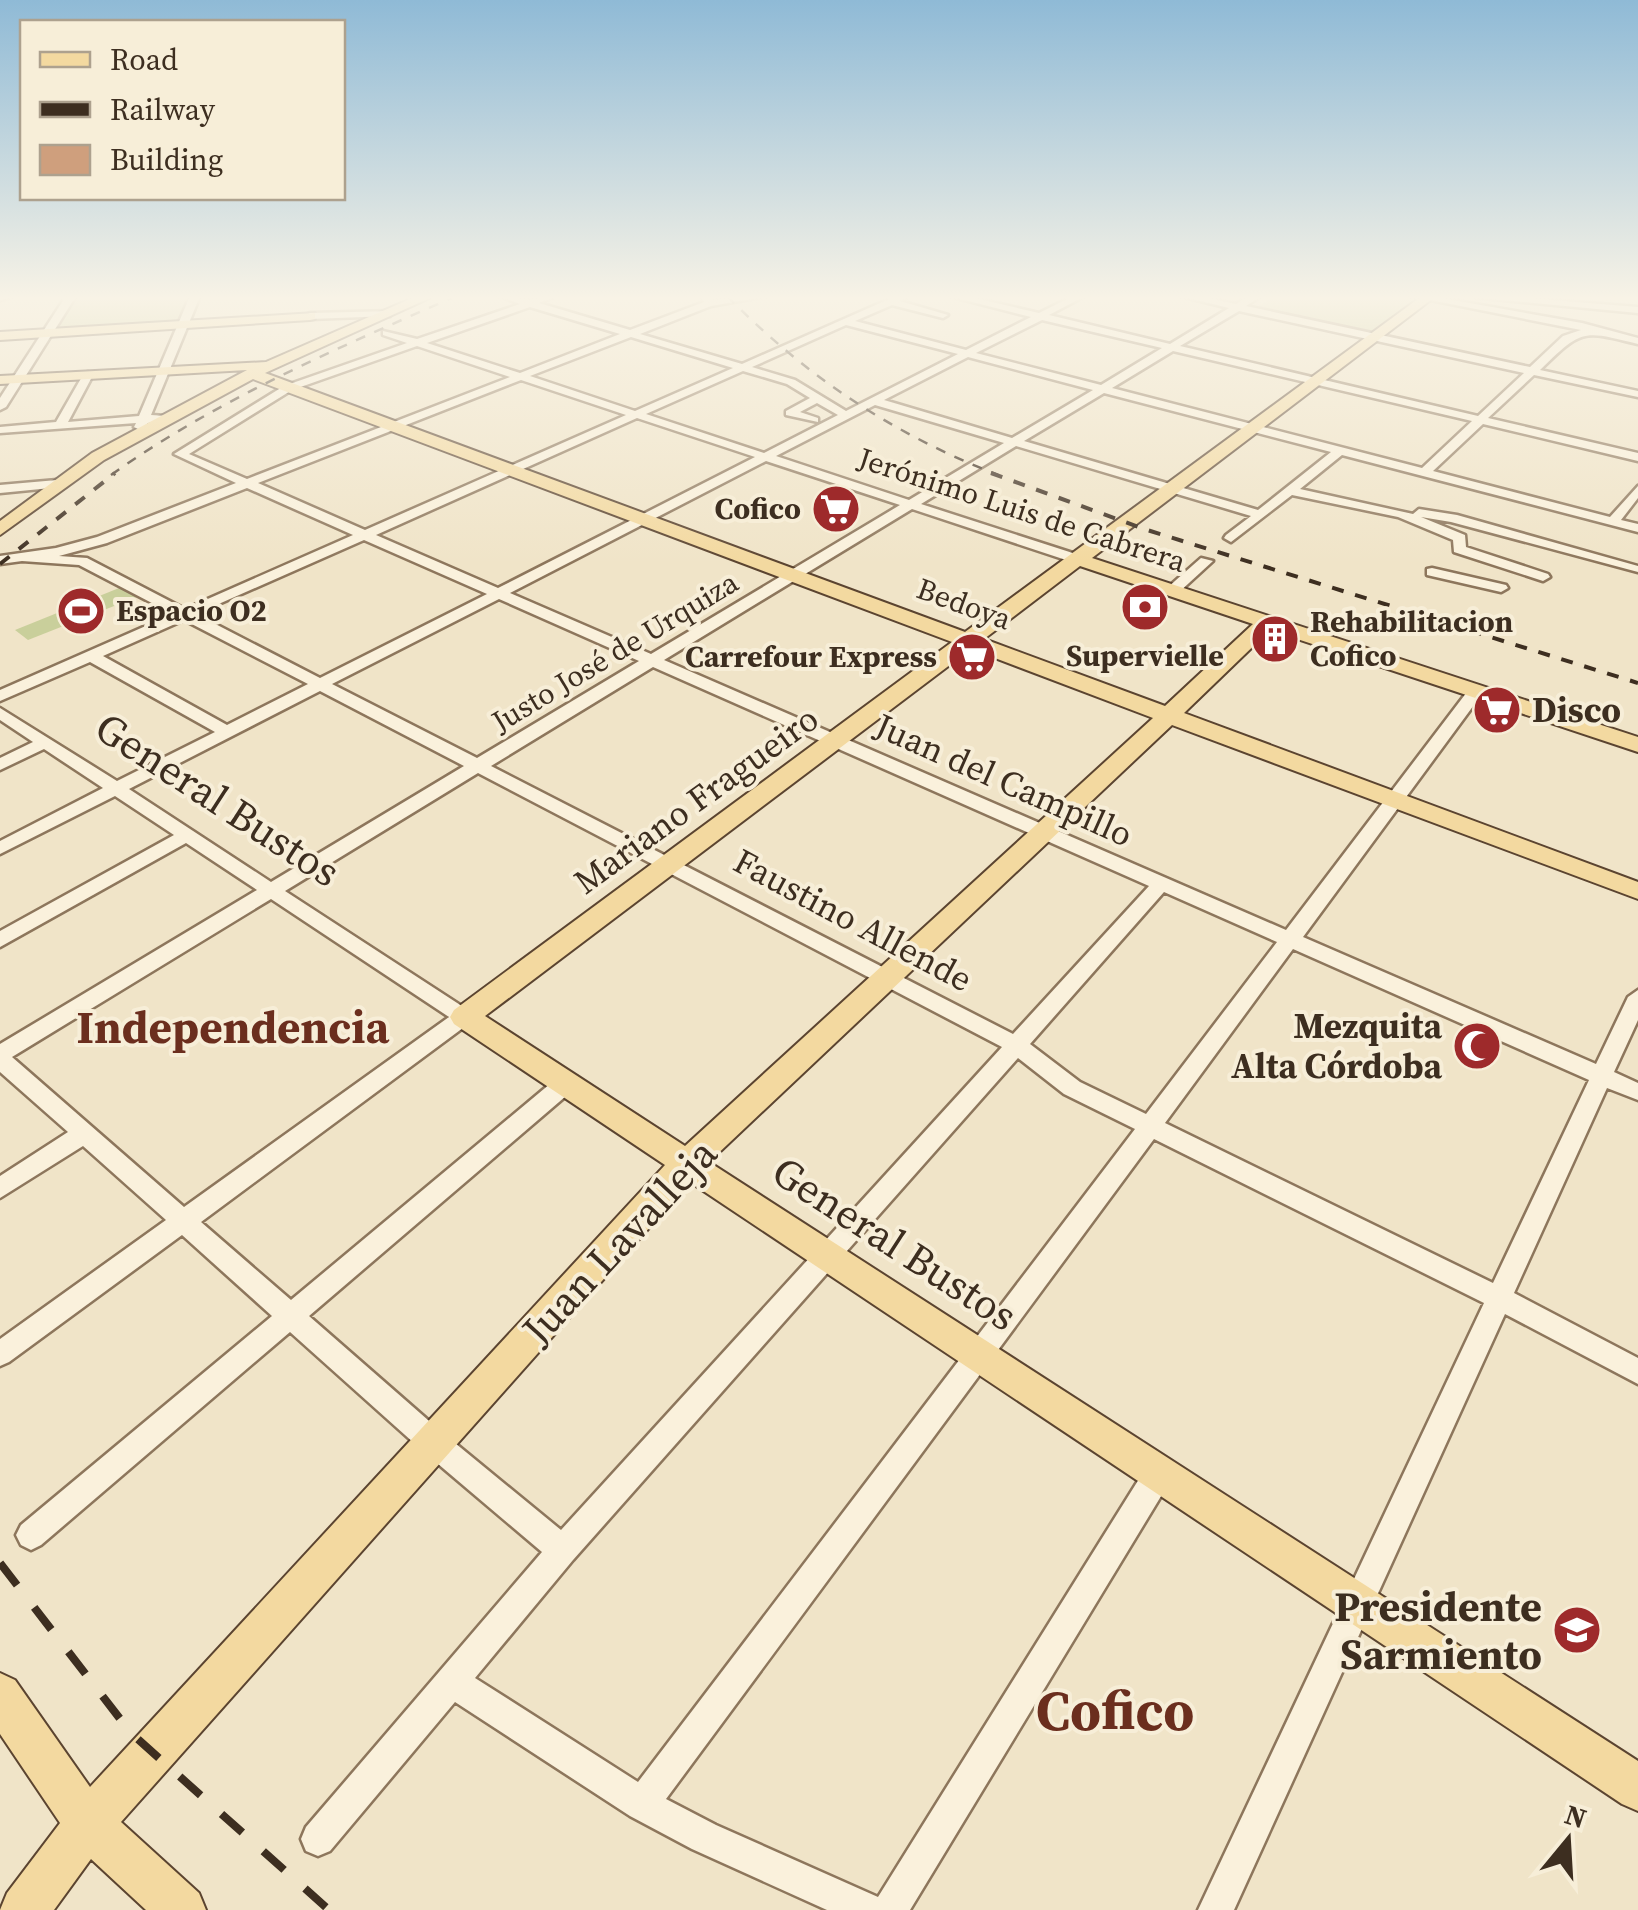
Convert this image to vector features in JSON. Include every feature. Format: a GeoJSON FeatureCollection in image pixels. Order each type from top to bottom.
{"type":"FeatureCollection","features":[{"type":"Feature","properties":{"kind":"main road"},"geometry":{"type":"LineString","coordinates":[[0,530],[56,484],[140,426],[235,385]]}},
{"type":"Feature","properties":{"kind":"main road","name":"Bedoya"},"geometry":{"type":"LineString","coordinates":[[281,385],[1638,891]]}},
{"type":"Feature","properties":{"kind":"main road","name":"Mariano Fragueiro"},"geometry":{"type":"LineString","coordinates":[[464,1017],[1310,385]]}},
{"type":"Feature","properties":{"kind":"main road","name":"Jerónimo Luis de Cabrera"},"geometry":{"type":"LineString","coordinates":[[1077,559],[1638,745]]}},
{"type":"Feature","properties":{"kind":"main road","name":"Juan Lavalleja"},"geometry":{"type":"LineString","coordinates":[[24,1910],[88,1824],[687,1163],[1045,834],[1267,622]]}},
{"type":"Feature","properties":{"kind":"main road","name":"General Bustos"},"geometry":{"type":"LineString","coordinates":[[464,1017],[1638,1788]]}},
{"type":"Feature","properties":{"kind":"main road"},"geometry":{"type":"LineString","coordinates":[[0,1695],[88,1824],[182,1910]]}},
{"type":"Feature","properties":{"kind":"street"},"geometry":{"type":"LineString","coordinates":[[0,407],[15,385]]}},
{"type":"Feature","properties":{"kind":"street"},"geometry":{"type":"LineString","coordinates":[[60,426],[82,385]]}},
{"type":"Feature","properties":{"kind":"street"},"geometry":{"type":"LineString","coordinates":[[0,430],[140,426],[157,385]]}},
{"type":"Feature","properties":{"kind":"street"},"geometry":{"type":"LineString","coordinates":[[288,388],[296,385]]}},
{"type":"Feature","properties":{"kind":"street"},"geometry":{"type":"LineString","coordinates":[[82,561],[82,551],[102,540],[500,385]]}},
{"type":"Feature","properties":{"kind":"street","name":"Jerónimo Luis de Cabrera"},"geometry":{"type":"LineString","coordinates":[[545,385],[1077,559]]}},
{"type":"Feature","properties":{"kind":"street"},"geometry":{"type":"LineString","coordinates":[[0,696],[704,385]]}},
{"type":"Feature","properties":{"kind":"street"},"geometry":{"type":"LineString","coordinates":[[797,385],[847,416]]}},
{"type":"Feature","properties":{"kind":"street"},"geometry":{"type":"LineString","coordinates":[[0,848],[906,385]]}},
{"type":"Feature","properties":{"kind":"street"},"geometry":{"type":"LineString","coordinates":[[1088,385],[1638,528]]}},
{"type":"Feature","properties":{"kind":"street","name":"Justo José de Urquiza"},"geometry":{"type":"LineString","coordinates":[[0,1056],[1109,385]]}},
{"type":"Feature","properties":{"kind":"street"},"geometry":{"type":"LineString","coordinates":[[1333,385],[1638,457]]}},
{"type":"Feature","properties":{"kind":"street"},"geometry":{"type":"LineString","coordinates":[[1425,472],[1517,385]]}},
{"type":"Feature","properties":{"kind":"street"},"geometry":{"type":"LineString","coordinates":[[1597,385],[1638,394]]}},
{"type":"Feature","properties":{"kind":"street","name":"Juan del Campillo"},"geometry":{"type":"LineString","coordinates":[[288,388],[180,454],[1638,1092]]}},
{"type":"Feature","properties":{"kind":"street"},"geometry":{"type":"LineString","coordinates":[[814,420],[790,412],[818,398]]}},
{"type":"Feature","properties":{"kind":"street"},"geometry":{"type":"LineString","coordinates":[[874,401],[1259,514]]}},
{"type":"Feature","properties":{"kind":"street"},"geometry":{"type":"LineString","coordinates":[[1231,538],[1339,451]]}},
{"type":"Feature","properties":{"kind":"street"},"geometry":{"type":"LineString","coordinates":[[0,489],[56,484]]}},
{"type":"Feature","properties":{"kind":"street"},"geometry":{"type":"LineString","coordinates":[[1292,490],[1387,510],[1452,518],[1634,570]]}},
{"type":"Feature","properties":{"kind":"street"},"geometry":{"type":"LineString","coordinates":[[1613,522],[1638,490]]}},
{"type":"Feature","properties":{"kind":"street"},"geometry":{"type":"LineString","coordinates":[[1387,510],[1460,538],[1458,549],[1543,577]]}},
{"type":"Feature","properties":{"kind":"street"},"geometry":{"type":"LineString","coordinates":[[0,560],[26,558],[102,540]]}},
{"type":"Feature","properties":{"kind":"street"},"geometry":{"type":"LineString","coordinates":[[1457,578],[1475,554]]}},
{"type":"Feature","properties":{"kind":"street","name":"Faustino Allende"},"geometry":{"type":"LineString","coordinates":[[26,558],[82,561],[1018,1046],[1072,1088],[1499,1298],[1638,1372]]}},
{"type":"Feature","properties":{"kind":"street"},"geometry":{"type":"LineString","coordinates":[[1172,590],[1206,561]]}},
{"type":"Feature","properties":{"kind":"street"},"geometry":{"type":"LineString","coordinates":[[1432,572],[1501,588]]}},
{"type":"Feature","properties":{"kind":"street"},"geometry":{"type":"LineString","coordinates":[[91,656],[227,732]]}},
{"type":"Feature","properties":{"kind":"street"},"geometry":{"type":"LineString","coordinates":[[642,1804],[1476,691]]}},
{"type":"Feature","properties":{"kind":"street","name":"General Bustos"},"geometry":{"type":"LineString","coordinates":[[0,713],[464,1017]]}},
{"type":"Feature","properties":{"kind":"street"},"geometry":{"type":"LineString","coordinates":[[0,765],[45,742]]}},
{"type":"Feature","properties":{"kind":"street"},"geometry":{"type":"LineString","coordinates":[[0,940],[187,835]]}},
{"type":"Feature","properties":{"kind":"street"},"geometry":{"type":"LineString","coordinates":[[318,1839],[563,1550],[1160,884]]}},
{"type":"Feature","properties":{"kind":"street"},"geometry":{"type":"LineString","coordinates":[[1216,1910],[1638,997]]}},
{"type":"Feature","properties":{"kind":"street","name":"Mariano Fragueiro"},"geometry":{"type":"LineString","coordinates":[[0,1354],[464,1017]]}},
{"type":"Feature","properties":{"kind":"street"},"geometry":{"type":"LineString","coordinates":[[0,1056],[290,1316],[563,1550]]}},
{"type":"Feature","properties":{"kind":"street"},"geometry":{"type":"LineString","coordinates":[[31,1535],[565,1084]]}},
{"type":"Feature","properties":{"kind":"street"},"geometry":{"type":"LineString","coordinates":[[0,1188],[84,1134]]}},
{"type":"Feature","properties":{"kind":"street"},"geometry":{"type":"LineString","coordinates":[[890,1910],[1159,1474]]}},
{"type":"Feature","properties":{"kind":"street"},"geometry":{"type":"LineString","coordinates":[[452,1682],[642,1804],[704,1837],[867,1910]]}},
{"type":"Feature","properties":{"kind":"green space","name":"Espacio O2"},"geometry":{"type":"Polygon","coordinates":[[[129,584],[147,593],[28,640],[15,630],[129,584]]]}},
{"type":"Feature","properties":{"kind":"building","name":"Supervielle"},"geometry":{"type":"Polygon","coordinates":[[[1147,595],[1164,601],[1143,618],[1125,612],[1147,595]]]}},
{"type":"Feature","properties":{"kind":"railway"},"geometry":{"type":"LineString","coordinates":[[111,475],[193,422],[264,385]]}},
{"type":"Feature","properties":{"kind":"railway"},"geometry":{"type":"LineString","coordinates":[[831,385],[922,441],[998,475]]}},
{"type":"Feature","properties":{"kind":"railway"},"geometry":{"type":"LineString","coordinates":[[0,564],[115,473]]}},
{"type":"Feature","properties":{"kind":"railway"},"geometry":{"type":"LineString","coordinates":[[991,473],[1144,529],[1638,683]]}},
{"type":"Feature","properties":{"kind":"railway"},"geometry":{"type":"LineString","coordinates":[[0,1563],[131,1733],[329,1910]]}},
{"type":"Feature","properties":{"kind":"place","name":"Cofico"},"geometry":{"type":"Point","coordinates":[836,509]}},
{"type":"Feature","properties":{"kind":"place","name":"Supervielle"},"geometry":{"type":"Point","coordinates":[1145,607]}},
{"type":"Feature","properties":{"kind":"place","name":"Espacio O2"},"geometry":{"type":"Point","coordinates":[81,611]}},
{"type":"Feature","properties":{"kind":"place","name":"Rehabilitacion Cofico"},"geometry":{"type":"Point","coordinates":[1275,639]}},
{"type":"Feature","properties":{"kind":"place","name":"Carrefour Express"},"geometry":{"type":"Point","coordinates":[972,657]}},
{"type":"Feature","properties":{"kind":"place","name":"Disco"},"geometry":{"type":"Point","coordinates":[1497,710]}},
{"type":"Feature","properties":{"kind":"place","name":"Mezquita Alta Córdoba"},"geometry":{"type":"Point","coordinates":[1477,1046]}},
{"type":"Feature","properties":{"kind":"place","name":"Presidente Sarmiento"},"geometry":{"type":"Point","coordinates":[1577,1630]}},
{"type":"Feature","properties":{"kind":"district","name":"Independencia"},"geometry":{"type":"Point","coordinates":[233,1027]}},
{"type":"Feature","properties":{"kind":"district","name":"Cofico"},"geometry":{"type":"Point","coordinates":[1115,1711]}}]}
